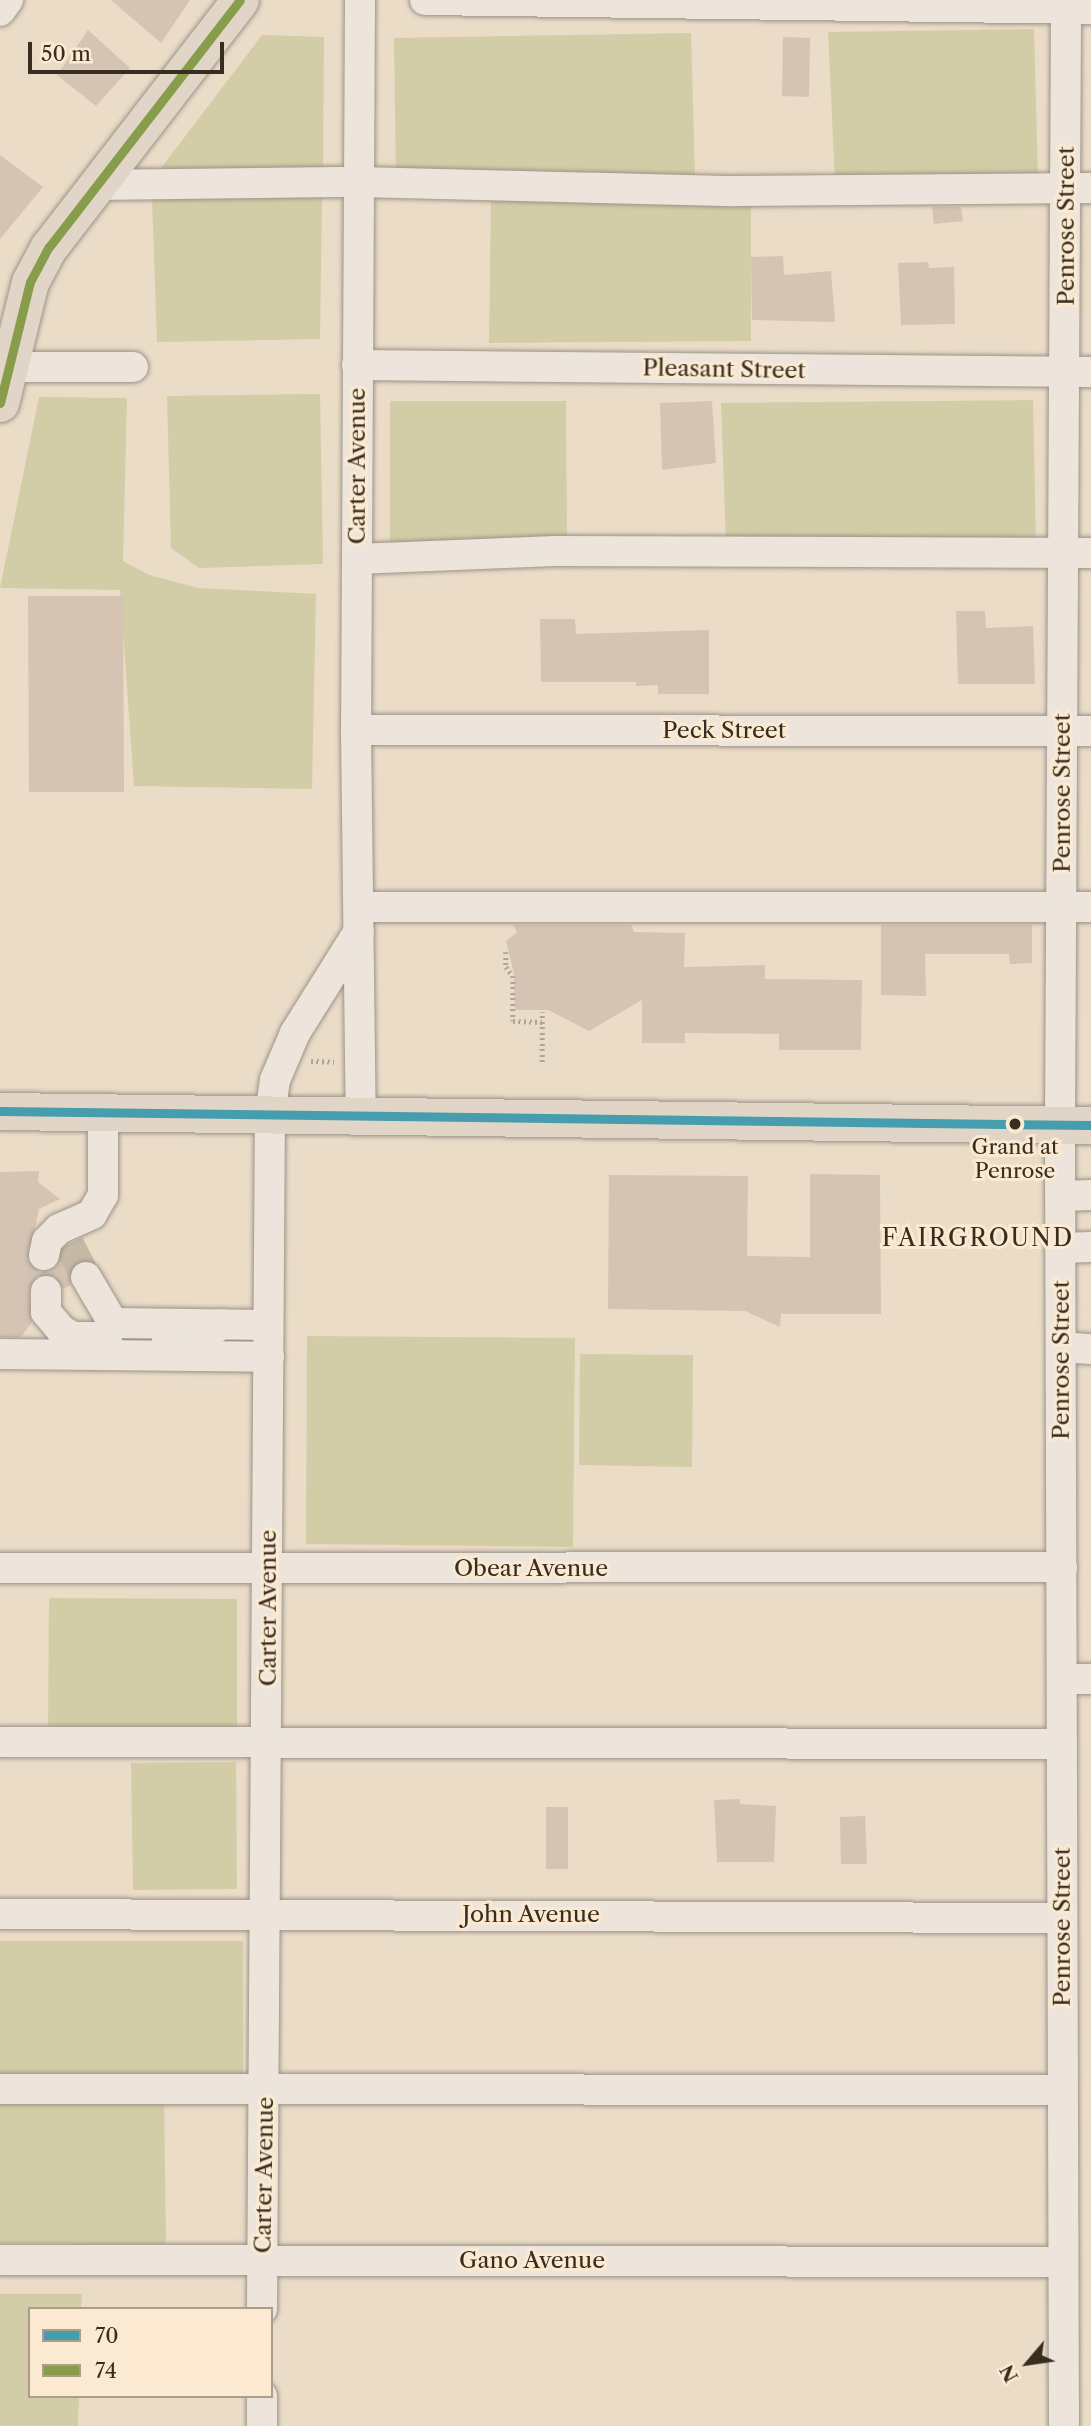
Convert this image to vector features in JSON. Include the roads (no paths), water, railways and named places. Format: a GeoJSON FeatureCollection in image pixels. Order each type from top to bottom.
{"type":"FeatureCollection","features":[{"type":"Feature","properties":{"kind":"main road"},"geometry":{"type":"LineString","coordinates":[[0,402],[30,282],[95,184],[240,0]]}},
{"type":"Feature","properties":{"kind":"main road"},"geometry":{"type":"LineString","coordinates":[[0,1111],[1076,1124]]}},
{"type":"Feature","properties":{"kind":"street"},"geometry":{"type":"LineString","coordinates":[[0,10],[8,0]]}},
{"type":"Feature","properties":{"kind":"street","name":"Carter Avenue"},"geometry":{"type":"LineString","coordinates":[[360,0],[356,730],[361,1116]]}},
{"type":"Feature","properties":{"kind":"street"},"geometry":{"type":"LineString","coordinates":[[425,0],[1074,6]]}},
{"type":"Feature","properties":{"kind":"street","name":"Penrose Street"},"geometry":{"type":"LineString","coordinates":[[1064,2426],[1061,1196],[1076,1124],[1077,907],[1061,732],[1061,553],[1079,372],[1074,6]]}},
{"type":"Feature","properties":{"kind":"street"},"geometry":{"type":"LineString","coordinates":[[95,184],[359,182],[735,191],[1078,188]]}},
{"type":"Feature","properties":{"kind":"street","name":"Pleasant Street"},"geometry":{"type":"LineString","coordinates":[[357,365],[1079,372]]}},
{"type":"Feature","properties":{"kind":"street"},"geometry":{"type":"LineString","coordinates":[[8,366],[133,367]]}},
{"type":"Feature","properties":{"kind":"street"},"geometry":{"type":"LineString","coordinates":[[357,559],[555,551],[1091,553]]}},
{"type":"Feature","properties":{"kind":"street","name":"Peck Street"},"geometry":{"type":"LineString","coordinates":[[356,730],[1091,732]]}},
{"type":"Feature","properties":{"kind":"street"},"geometry":{"type":"LineString","coordinates":[[359,919],[1077,907]]}},
{"type":"Feature","properties":{"kind":"street","name":"Carter Avenue"},"geometry":{"type":"LineString","coordinates":[[262,2307],[268,1912],[270,1115],[275,1080],[295,1033],[359,919]]}},
{"type":"Feature","properties":{"kind":"street"},"geometry":{"type":"LineString","coordinates":[[59,1242],[92,1214],[103,1195],[103,1113]]}},
{"type":"Feature","properties":{"kind":"street"},"geometry":{"type":"LineString","coordinates":[[1061,1196],[1091,1195]]}},
{"type":"Feature","properties":{"kind":"street"},"geometry":{"type":"LineString","coordinates":[[1061,1248],[1091,1247]]}},
{"type":"Feature","properties":{"kind":"street"},"geometry":{"type":"LineString","coordinates":[[86,1277],[113,1323],[268,1325]]}},
{"type":"Feature","properties":{"kind":"street"},"geometry":{"type":"LineString","coordinates":[[46,1292],[46,1312],[52,1322],[73,1336],[198,1339],[222,1324]]}},
{"type":"Feature","properties":{"kind":"street"},"geometry":{"type":"LineString","coordinates":[[1061,1348],[1091,1349]]}},
{"type":"Feature","properties":{"kind":"street"},"geometry":{"type":"LineString","coordinates":[[0,1354],[269,1357]]}},
{"type":"Feature","properties":{"kind":"street","name":"Obear Avenue"},"geometry":{"type":"LineString","coordinates":[[0,1567],[1062,1567]]}},
{"type":"Feature","properties":{"kind":"street"},"geometry":{"type":"LineString","coordinates":[[1062,1679],[1091,1679]]}},
{"type":"Feature","properties":{"kind":"street"},"geometry":{"type":"LineString","coordinates":[[0,1742],[268,1740],[1062,1744]]}},
{"type":"Feature","properties":{"kind":"street","name":"John Avenue"},"geometry":{"type":"LineString","coordinates":[[0,1914],[268,1912],[1062,1918]]}},
{"type":"Feature","properties":{"kind":"street"},"geometry":{"type":"LineString","coordinates":[[0,2089],[1063,2090]]}},
{"type":"Feature","properties":{"kind":"street","name":"Gano Avenue"},"geometry":{"type":"LineString","coordinates":[[0,2260],[1063,2262]]}},
{"type":"Feature","properties":{"kind":"street"},"geometry":{"type":"LineString","coordinates":[[262,2398],[262,2426]]}},
{"type":"Feature","properties":{"kind":"tunnel"},"geometry":{"type":"LineString","coordinates":[[69,1244],[86,1277]]}},
{"type":"Feature","properties":{"kind":"place","name":"Grand at Penrose"},"geometry":{"type":"Point","coordinates":[1015,1124]}},
{"type":"Feature","properties":{"kind":"district","name":"FAIRGROUND"},"geometry":{"type":"Point","coordinates":[978,1238]}}]}
